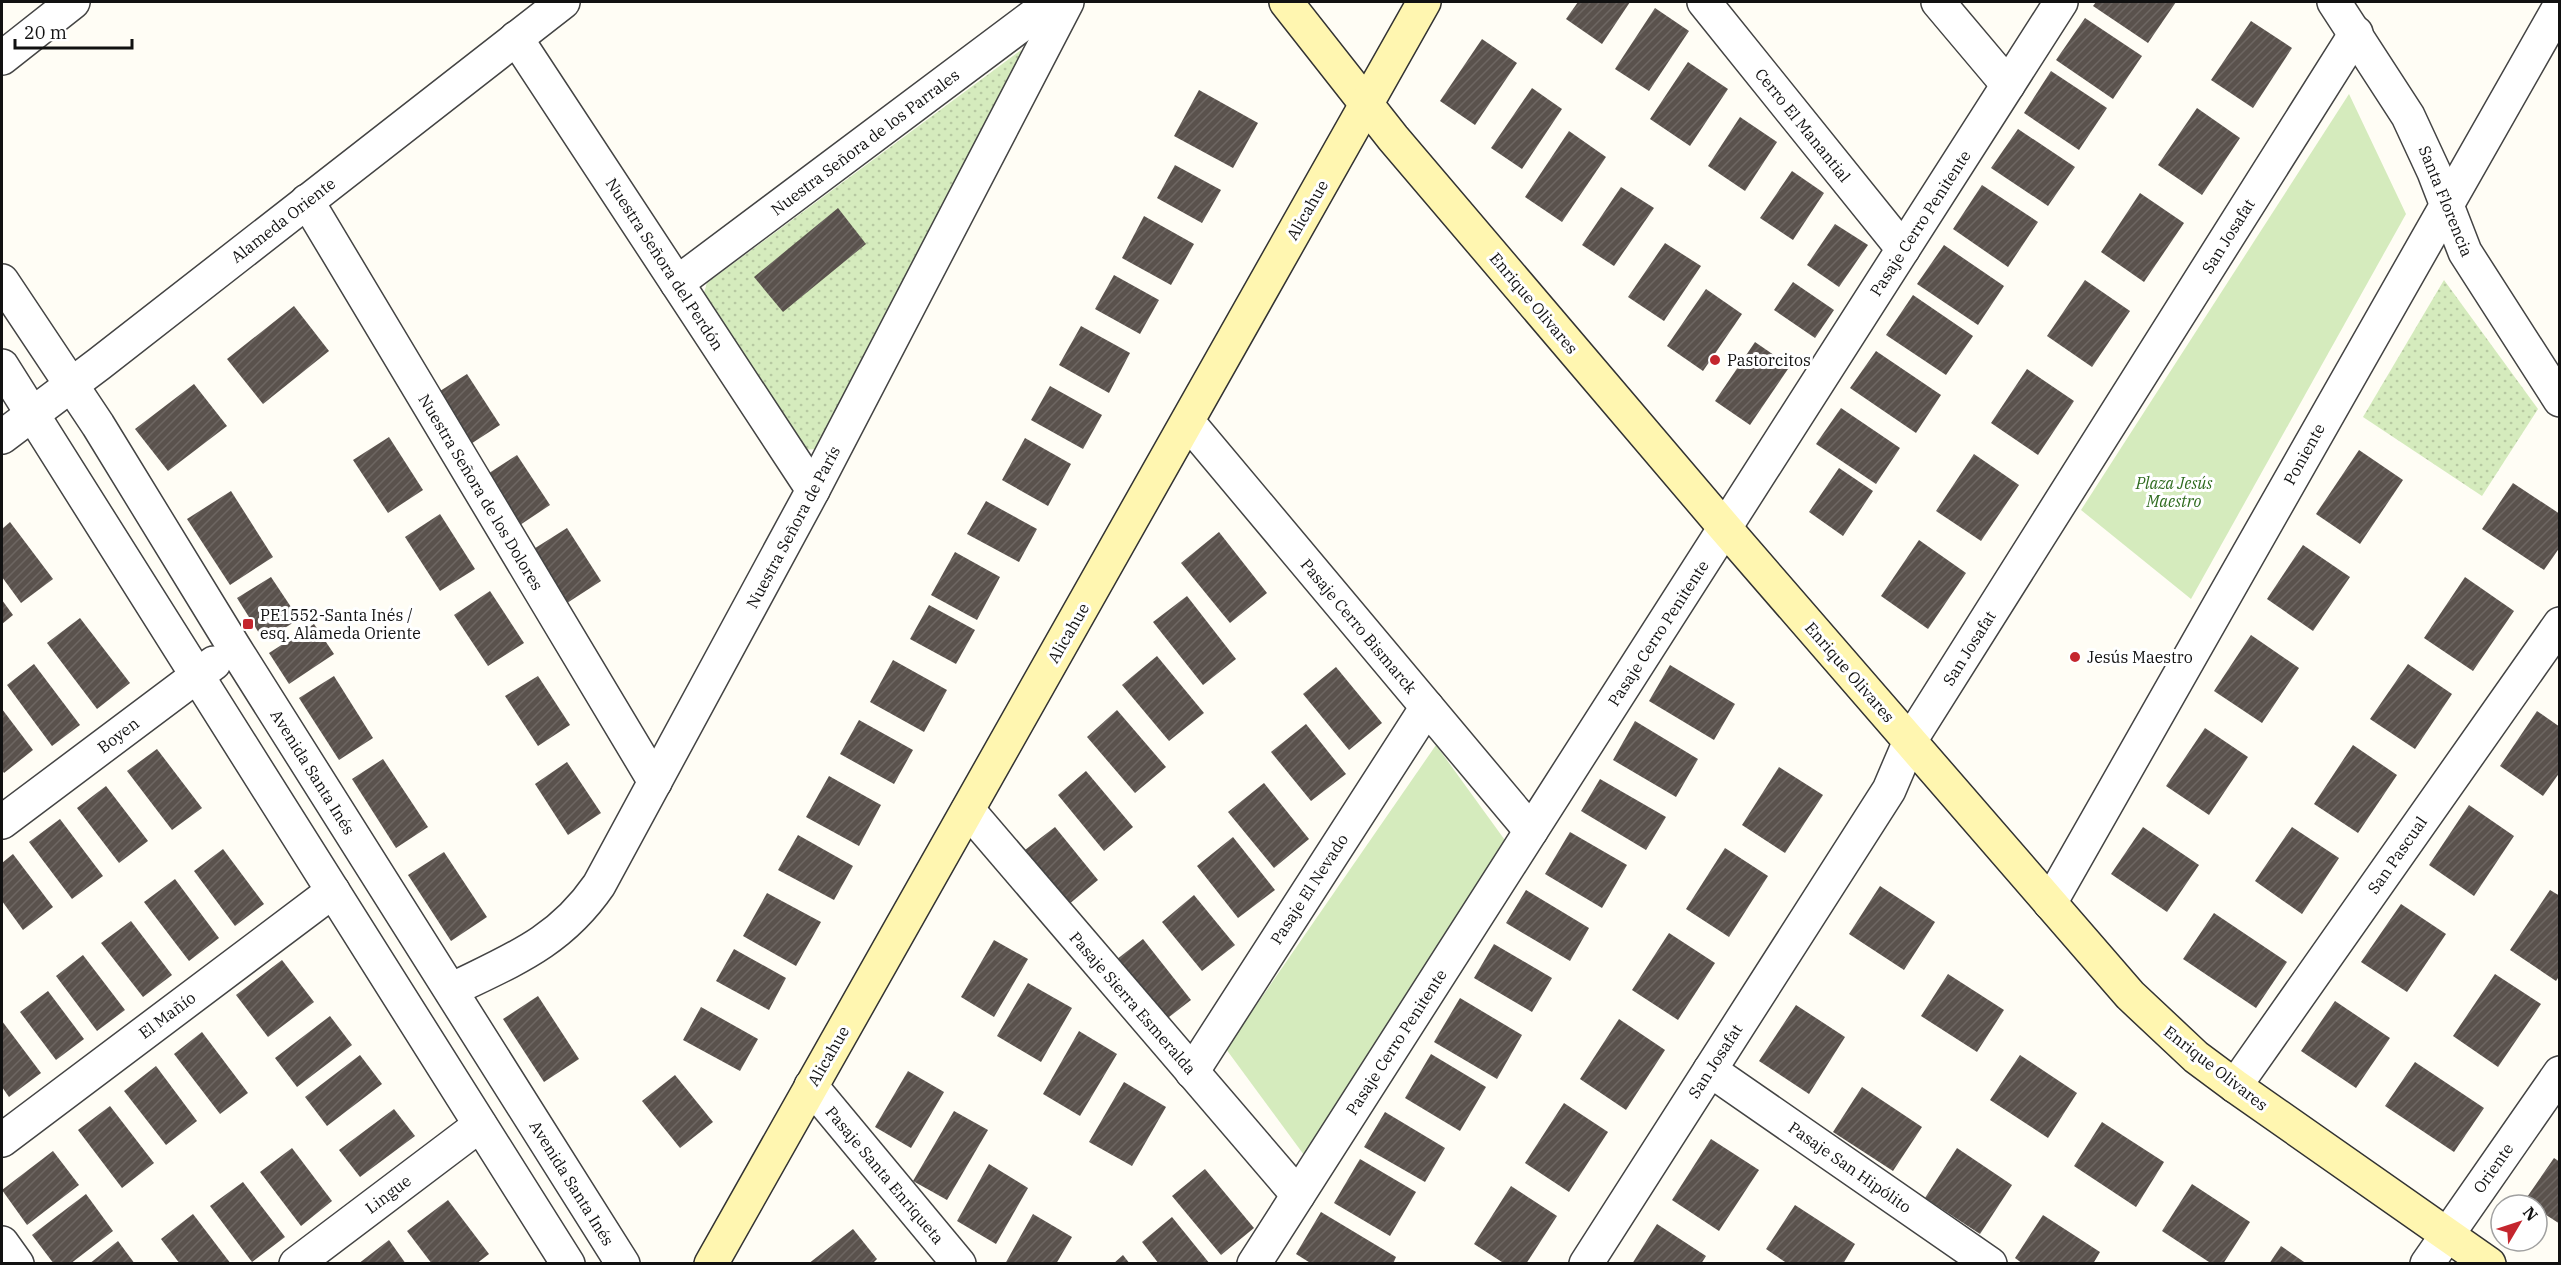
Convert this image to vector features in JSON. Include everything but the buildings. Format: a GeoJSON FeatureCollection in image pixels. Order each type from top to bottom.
{"type":"FeatureCollection","features":[{"type":"Feature","properties":{"kind":"street"},"geometry":{"type":"LineString","coordinates":[[2,58],[73,2]]}},
{"type":"Feature","properties":{"kind":"street","name":"Alameda Oriente"},"geometry":{"type":"LineString","coordinates":[[2,437],[563,2]]}},
{"type":"Feature","properties":{"kind":"street","name":"Nuestra Señora de los Parrales"},"geometry":{"type":"LineString","coordinates":[[677,283],[1053,2]]}},
{"type":"Feature","properties":{"kind":"street","name":"Nuestra Señora de París"},"geometry":{"type":"LineString","coordinates":[[451,990],[540,946],[570,921],[599,885],[813,490],[1067,2]]}},
{"type":"Feature","properties":{"kind":"street","name":"Enrique Olivares"},"geometry":{"type":"LineString","coordinates":[[1286,2],[1366,104],[1725,528],[2130,995],[2196,1057],[2489,1263]]}},
{"type":"Feature","properties":{"kind":"street","name":"Alicahue"},"geometry":{"type":"LineString","coordinates":[[711,1263],[1424,2]]}},
{"type":"Feature","properties":{"kind":"street","name":"Cerro El Manantial"},"geometry":{"type":"LineString","coordinates":[[1704,2],[1903,249]]}},
{"type":"Feature","properties":{"kind":"street"},"geometry":{"type":"LineString","coordinates":[[1938,2],[2008,85]]}},
{"type":"Feature","properties":{"kind":"street","name":"Pasaje Cerro Penitente"},"geometry":{"type":"LineString","coordinates":[[1254,1263],[2061,2]]}},
{"type":"Feature","properties":{"kind":"street","name":"Santa Florencia"},"geometry":{"type":"LineString","coordinates":[[2334,2],[2408,116],[2424,146],[2465,252],[2559,400]]}},
{"type":"Feature","properties":{"kind":"street","name":"Poniente"},"geometry":{"type":"LineString","coordinates":[[2050,903],[2559,6]]}},
{"type":"Feature","properties":{"kind":"street","name":"San Josafat"},"geometry":{"type":"LineString","coordinates":[[1586,1263],[1889,790],[1910,741],[2356,33]]}},
{"type":"Feature","properties":{"kind":"street","name":"Nuestra Señora del Perdón"},"geometry":{"type":"LineString","coordinates":[[516,38],[813,490]]}},
{"type":"Feature","properties":{"kind":"street","name":"Nuestra Señora de los Dolores"},"geometry":{"type":"LineString","coordinates":[[307,201],[655,782]]}},
{"type":"Feature","properties":{"kind":"street","name":"Avenida Santa Inés"},"geometry":{"type":"LineString","coordinates":[[2,281],[71,385],[623,1263]]}},
{"type":"Feature","properties":{"kind":"street"},"geometry":{"type":"LineString","coordinates":[[2,366],[568,1263]]}},
{"type":"Feature","properties":{"kind":"street","name":"Pasaje Cerro Bismarck"},"geometry":{"type":"LineString","coordinates":[[1188,422],[1531,831]]}},
{"type":"Feature","properties":{"kind":"street","name":"San Pascual"},"geometry":{"type":"LineString","coordinates":[[2235,1086],[2559,624]]}},
{"type":"Feature","properties":{"kind":"street","name":"Boyen"},"geometry":{"type":"LineString","coordinates":[[2,822],[234,647]]}},
{"type":"Feature","properties":{"kind":"street","name":"Pasaje El Nevado"},"geometry":{"type":"LineString","coordinates":[[1192,1072],[1427,707]]}},
{"type":"Feature","properties":{"kind":"street","name":"Pasaje Sierra Esmeralda"},"geometry":{"type":"LineString","coordinates":[[968,810],[1298,1196]]}},
{"type":"Feature","properties":{"kind":"street","name":"El Mañío"},"geometry":{"type":"LineString","coordinates":[[2,1140],[333,891]]}},
{"type":"Feature","properties":{"kind":"street","name":"Pasaje San Hipólito"},"geometry":{"type":"LineString","coordinates":[[1710,1070],[1990,1263]]}},
{"type":"Feature","properties":{"kind":"street","name":"Oriente"},"geometry":{"type":"LineString","coordinates":[[2427,1263],[2559,1073]]}},
{"type":"Feature","properties":{"kind":"street","name":"Pasaje Santa Enriqueta"},"geometry":{"type":"LineString","coordinates":[[811,1086],[959,1263]]}},
{"type":"Feature","properties":{"kind":"street","name":"Lingue"},"geometry":{"type":"LineString","coordinates":[[296,1263],[480,1125]]}},
{"type":"Feature","properties":{"kind":"street"},"geometry":{"type":"LineString","coordinates":[[2,1243],[17,1263]]}},
{"type":"Feature","properties":{"kind":"green space"},"geometry":{"type":"Polygon","coordinates":[[[1021,50],[1026,63],[817,449],[800,450],[702,299],[707,283],[1021,50]]]}},
{"type":"Feature","properties":{"kind":"green space","name":"Plaza Jesús Maestro"},"geometry":{"type":"Polygon","coordinates":[[[2349,94],[2406,214],[2191,599],[2081,510],[2349,94]]]}},
{"type":"Feature","properties":{"kind":"green space"},"geometry":{"type":"Polygon","coordinates":[[[2444,280],[2538,409],[2482,496],[2363,417],[2444,280]]]}},
{"type":"Feature","properties":{"kind":"green space"},"geometry":{"type":"Polygon","coordinates":[[[1436,745],[1507,843],[1304,1155],[1226,1049],[1436,745]]]}},
{"type":"Feature","properties":{"kind":"place","name":"Pastorcitos"},"geometry":{"type":"Point","coordinates":[1715,360]}},
{"type":"Feature","properties":{"kind":"place","name":"PE1552-Santa Inés / esq. Alameda Oriente"},"geometry":{"type":"Point","coordinates":[248,624]}},
{"type":"Feature","properties":{"kind":"place","name":"Jesús Maestro"},"geometry":{"type":"Point","coordinates":[2075,657]}}]}
